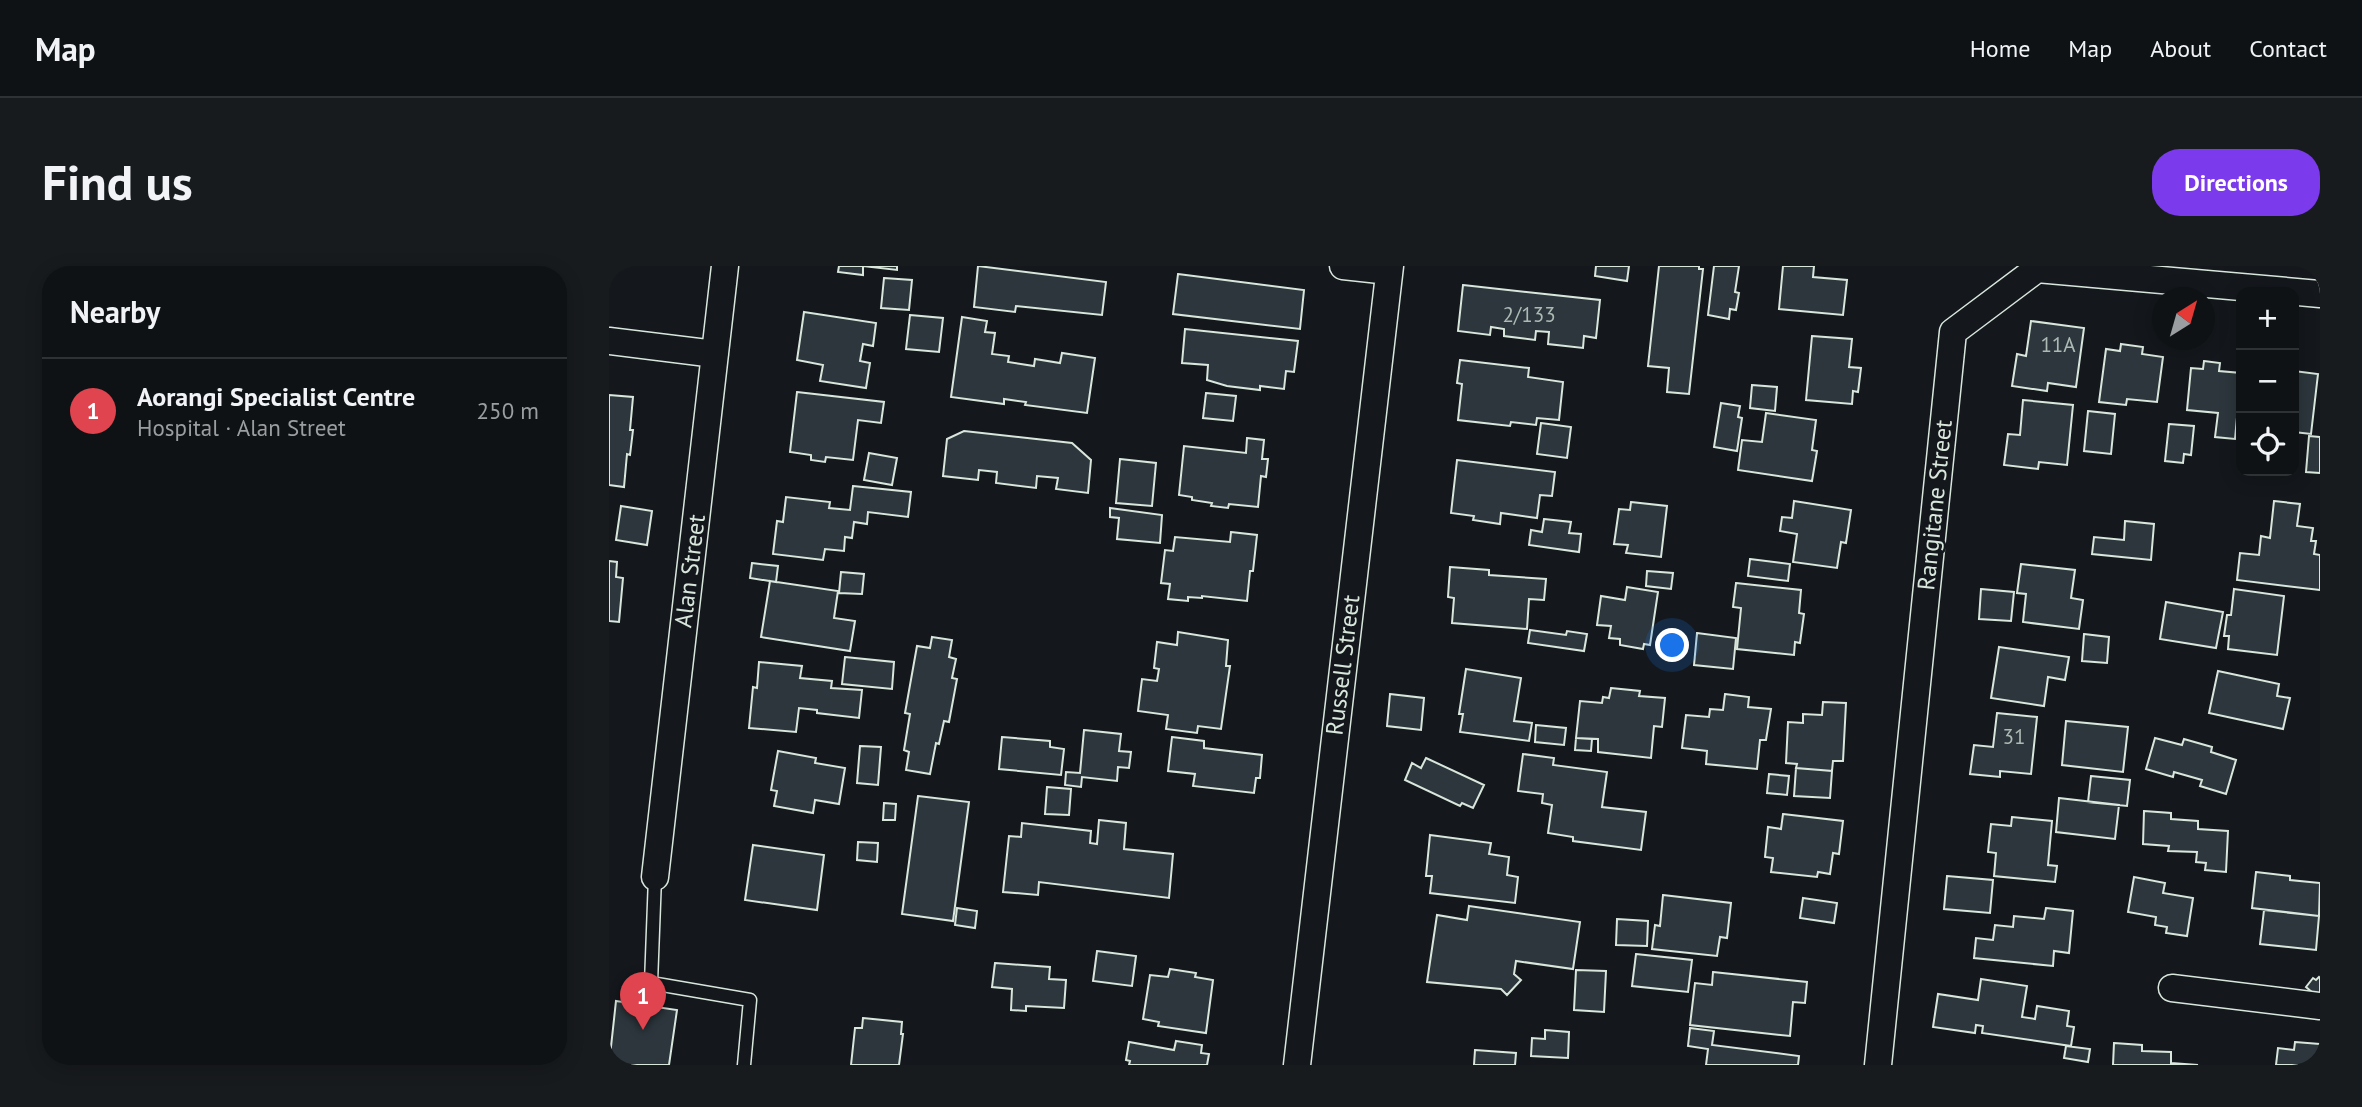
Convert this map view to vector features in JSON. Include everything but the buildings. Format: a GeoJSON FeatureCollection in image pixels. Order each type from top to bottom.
{"type":"FeatureCollection","features":[{"type":"Feature","properties":{"kind":"street","name":"Alan Street"},"geometry":{"type":"LineString","coordinates":[[655,877],[725,266]]}},
{"type":"Feature","properties":{"kind":"street"},"geometry":{"type":"LineString","coordinates":[[1343,266],[1390,269]]}},
{"type":"Feature","properties":{"kind":"street","name":"Russell Street"},"geometry":{"type":"LineString","coordinates":[[1297,1065],[1390,269]]}},
{"type":"Feature","properties":{"kind":"street","name":"Rangitane Street"},"geometry":{"type":"LineString","coordinates":[[1878,1065],[1953,332],[2037,269],[2320,294]]}},
{"type":"Feature","properties":{"kind":"street"},"geometry":{"type":"LineString","coordinates":[[609,341],[715,354]]}},
{"type":"Feature","properties":{"kind":"street"},"geometry":{"type":"LineString","coordinates":[[2172,988],[2320,1006]]}},
{"type":"Feature","properties":{"kind":"lane"},"geometry":{"type":"LineString","coordinates":[[655,877],[651,983],[750,1000],[744,1065]]}},
{"type":"Feature","properties":{"kind":"place","name":"Aorangi Specialist Centre"},"geometry":{"type":"Point","coordinates":[643,1030]}}]}
